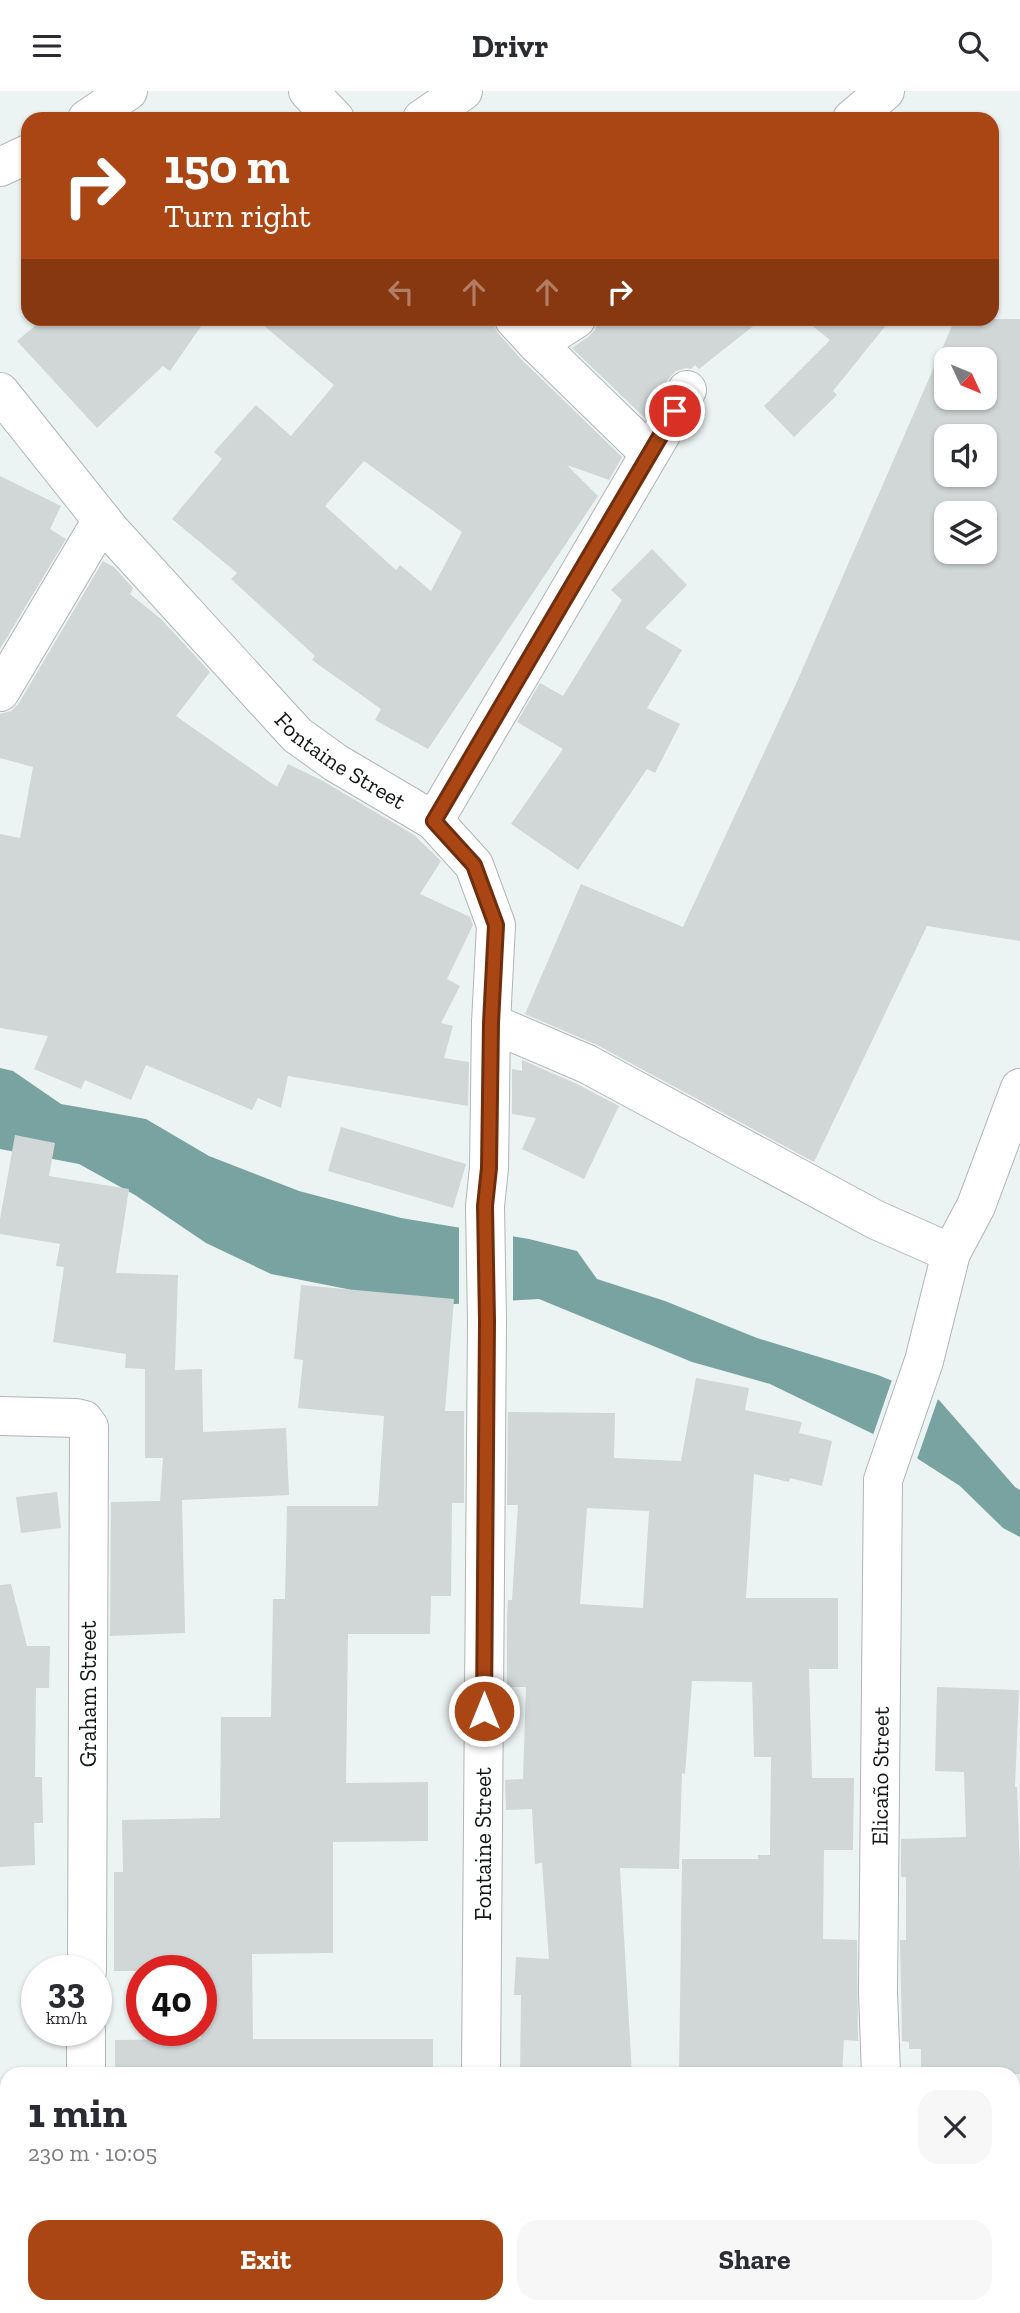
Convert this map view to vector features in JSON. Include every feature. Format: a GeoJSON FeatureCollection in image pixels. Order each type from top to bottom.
{"type":"FeatureCollection","features":[{"type":"Feature","properties":{"kind":"street"},"geometry":{"type":"LineString","coordinates":[[97,112],[128,91]]}},
{"type":"Feature","properties":{"kind":"street"},"geometry":{"type":"LineString","coordinates":[[308,91],[328,112]]}},
{"type":"Feature","properties":{"kind":"street"},"geometry":{"type":"LineString","coordinates":[[432,112],[463,91]]}},
{"type":"Feature","properties":{"kind":"street"},"geometry":{"type":"LineString","coordinates":[[860,112],[885,91]]}},
{"type":"Feature","properties":{"kind":"street"},"geometry":{"type":"LineString","coordinates":[[0,167],[21,157]]}},
{"type":"Feature","properties":{"kind":"street"},"geometry":{"type":"LineString","coordinates":[[525,331],[546,326]]}},
{"type":"Feature","properties":{"kind":"street"},"geometry":{"type":"LineString","coordinates":[[525,331],[649,453]]}},
{"type":"Feature","properties":{"kind":"street"},"geometry":{"type":"LineString","coordinates":[[434,821],[687,390]]}},
{"type":"Feature","properties":{"kind":"street","name":"Fontaine Street"},"geometry":{"type":"LineString","coordinates":[[0,392],[102,520],[297,735],[336,764],[434,821],[474,865],[496,925],[491,1023],[489,1168],[485,1206],[487,1321],[481,2067]]}},
{"type":"Feature","properties":{"kind":"street"},"geometry":{"type":"LineString","coordinates":[[0,692],[102,520]]}},
{"type":"Feature","properties":{"kind":"street"},"geometry":{"type":"LineString","coordinates":[[491,1023],[587,1064],[876,1220],[951,1253]]}},
{"type":"Feature","properties":{"kind":"street","name":"Elicaño Street"},"geometry":{"type":"LineString","coordinates":[[881,2067],[878,1992],[883,1480],[925,1361],[951,1253],[976,1206],[1020,1088]]}},
{"type":"Feature","properties":{"kind":"street","name":"Graham Street"},"geometry":{"type":"LineString","coordinates":[[0,1416],[84,1420],[89,1427],[87,1955]]}},
{"type":"Feature","properties":{"kind":"street"},"geometry":{"type":"LineString","coordinates":[[86,2046],[86,2067]]}},
{"type":"Feature","properties":{"kind":"water"},"geometry":{"type":"Polygon","coordinates":[[[0,1068],[13,1071],[61,1104],[146,1119],[209,1156],[299,1191],[401,1218],[529,1239],[577,1251],[597,1279],[665,1301],[757,1338],[878,1375],[939,1400],[1020,1490],[1020,1537],[1003,1528],[960,1486],[898,1446],[770,1384],[692,1362],[539,1299],[404,1307],[347,1289],[271,1274],[206,1243],[135,1195],[79,1164],[0,1149],[0,1068]]]}},
{"type":"Feature","properties":{"kind":"pier"},"geometry":{"type":"Polygon","coordinates":[[[459,1224],[513,1233],[513,1304],[459,1307],[459,1224]]]}},
{"type":"Feature","properties":{"kind":"pier"},"geometry":{"type":"Polygon","coordinates":[[[893,1377],[939,1396],[916,1462],[872,1438],[893,1377]]]}},
{"type":"Feature","properties":{"kind":"building"},"geometry":{"type":"Polygon","coordinates":[[[999,319],[1020,319],[1020,941],[927,926],[814,1162],[597,1045],[525,1014],[581,884],[683,927],[795,686],[934,367],[934,410],[998,409],[998,347],[943,347],[952,326],[999,326],[999,319]]]}},
{"type":"Feature","properties":{"kind":"building"},"geometry":{"type":"Polygon","coordinates":[[[35,326],[201,326],[170,371],[163,366],[97,428],[17,341],[35,326]]]}},
{"type":"Feature","properties":{"kind":"building"},"geometry":{"type":"Polygon","coordinates":[[[264,326],[494,326],[521,359],[622,457],[609,480],[567,465],[598,496],[428,749],[375,720],[381,709],[312,660],[315,656],[231,579],[237,573],[172,519],[222,459],[214,452],[256,405],[291,436],[334,385],[264,326]],[[364,461],[325,506],[396,570],[400,565],[431,591],[462,532],[364,461]]]}},
{"type":"Feature","properties":{"kind":"building"},"geometry":{"type":"Polygon","coordinates":[[[596,326],[753,326],[699,369],[695,365],[691,369],[676,371],[668,379],[645,418],[572,348],[595,330],[596,326]]]}},
{"type":"Feature","properties":{"kind":"building"},"geometry":{"type":"Polygon","coordinates":[[[813,326],[885,326],[833,391],[837,395],[794,437],[764,406],[830,340],[813,326]]]}},
{"type":"Feature","properties":{"kind":"building"},"geometry":{"type":"Polygon","coordinates":[[[0,476],[61,506],[50,529],[66,539],[0,649],[0,476]]]}},
{"type":"Feature","properties":{"kind":"building"},"geometry":{"type":"Polygon","coordinates":[[[652,549],[687,585],[645,628],[682,650],[647,708],[680,724],[655,773],[647,769],[578,870],[511,824],[563,749],[517,722],[540,683],[563,696],[622,600],[611,590],[652,549]]]}},
{"type":"Feature","properties":{"kind":"building"},"geometry":{"type":"Polygon","coordinates":[[[103,561],[114,567],[133,588],[130,594],[161,619],[210,672],[176,716],[277,787],[288,764],[323,781],[414,835],[441,861],[420,894],[470,917],[473,925],[447,979],[460,986],[441,1023],[453,1026],[444,1058],[469,1062],[468,1106],[288,1076],[281,1108],[258,1098],[252,1110],[146,1065],[131,1100],[85,1080],[81,1089],[34,1069],[48,1036],[0,1028],[0,834],[20,838],[33,767],[0,758],[0,714],[11,711],[19,703],[103,561]]]}},
{"type":"Feature","properties":{"kind":"building"},"geometry":{"type":"Polygon","coordinates":[[[522,1060],[619,1106],[584,1179],[522,1149],[536,1118],[512,1114],[512,1069],[522,1071],[522,1060]]]}},
{"type":"Feature","properties":{"kind":"building"},"geometry":{"type":"Polygon","coordinates":[[[341,1127],[466,1164],[453,1208],[328,1171],[341,1127]]]}},
{"type":"Feature","properties":{"kind":"building"},"geometry":{"type":"Polygon","coordinates":[[[15,1135],[55,1143],[49,1176],[129,1189],[116,1273],[178,1275],[175,1370],[202,1369],[203,1432],[286,1428],[289,1495],[182,1500],[185,1633],[110,1636],[111,1502],[160,1501],[163,1458],[145,1458],[145,1369],[125,1368],[126,1354],[53,1342],[64,1267],[56,1266],[60,1244],[0,1234],[0,1219],[15,1135]]]}},
{"type":"Feature","properties":{"kind":"building"},"geometry":{"type":"Polygon","coordinates":[[[301,1285],[454,1299],[445,1411],[464,1411],[464,1503],[452,1503],[451,1596],[431,1596],[430,1634],[348,1634],[346,1783],[428,1782],[428,1841],[333,1842],[333,1953],[252,1954],[253,2039],[433,2039],[433,2067],[115,2067],[115,2040],[126,2040],[126,2046],[217,2046],[217,1955],[126,1955],[126,1971],[114,1971],[114,1872],[123,1872],[122,1820],[220,1818],[221,1717],[271,1717],[273,1599],[285,1599],[287,1506],[378,1506],[384,1416],[298,1408],[303,1360],[294,1359],[301,1285]]]}},
{"type":"Feature","properties":{"kind":"building"},"geometry":{"type":"Polygon","coordinates":[[[696,1378],[749,1388],[745,1410],[802,1422],[799,1433],[832,1441],[822,1486],[790,1478],[789,1482],[754,1474],[746,1598],[838,1598],[838,1669],[809,1669],[812,1778],[854,1778],[853,1850],[824,1850],[823,1939],[857,1940],[858,2041],[844,2040],[842,2067],[679,2067],[682,1859],[758,1859],[758,1855],[770,1855],[771,1757],[754,1757],[752,1682],[692,1681],[685,1774],[682,1773],[679,1869],[620,1868],[632,2067],[520,2067],[521,1995],[514,1995],[516,1957],[549,1959],[542,1863],[535,1864],[532,1809],[506,1810],[505,1780],[523,1779],[526,1687],[507,1687],[508,1600],[512,1600],[518,1505],[507,1505],[508,1412],[615,1413],[614,1458],[681,1461],[696,1378]],[[587,1508],[580,1604],[643,1608],[649,1511],[587,1508]]]}},
{"type":"Feature","properties":{"kind":"building"},"geometry":{"type":"Polygon","coordinates":[[[57,1492],[61,1528],[21,1533],[16,1497],[57,1492]]]}},
{"type":"Feature","properties":{"kind":"building"},"geometry":{"type":"Polygon","coordinates":[[[11,1584],[27,1646],[50,1646],[49,1688],[36,1688],[35,1777],[42,1777],[43,1823],[34,1823],[35,1865],[0,1867],[0,1585],[11,1584]]]}},
{"type":"Feature","properties":{"kind":"building"},"geometry":{"type":"Polygon","coordinates":[[[937,1687],[1019,1690],[1015,1787],[1020,1871],[1020,2067],[921,2067],[921,2049],[909,2049],[909,2042],[902,2041],[900,1940],[906,1940],[906,1877],[901,1877],[901,1839],[966,1837],[964,1772],[935,1771],[937,1687]]]}},
{"type":"Feature","properties":{"kind":"route"},"geometry":{"type":"LineString","coordinates":[[484,1711],[487,1321],[485,1206],[489,1168],[491,1023],[496,925],[474,865],[434,821],[675,411]]}}]}
